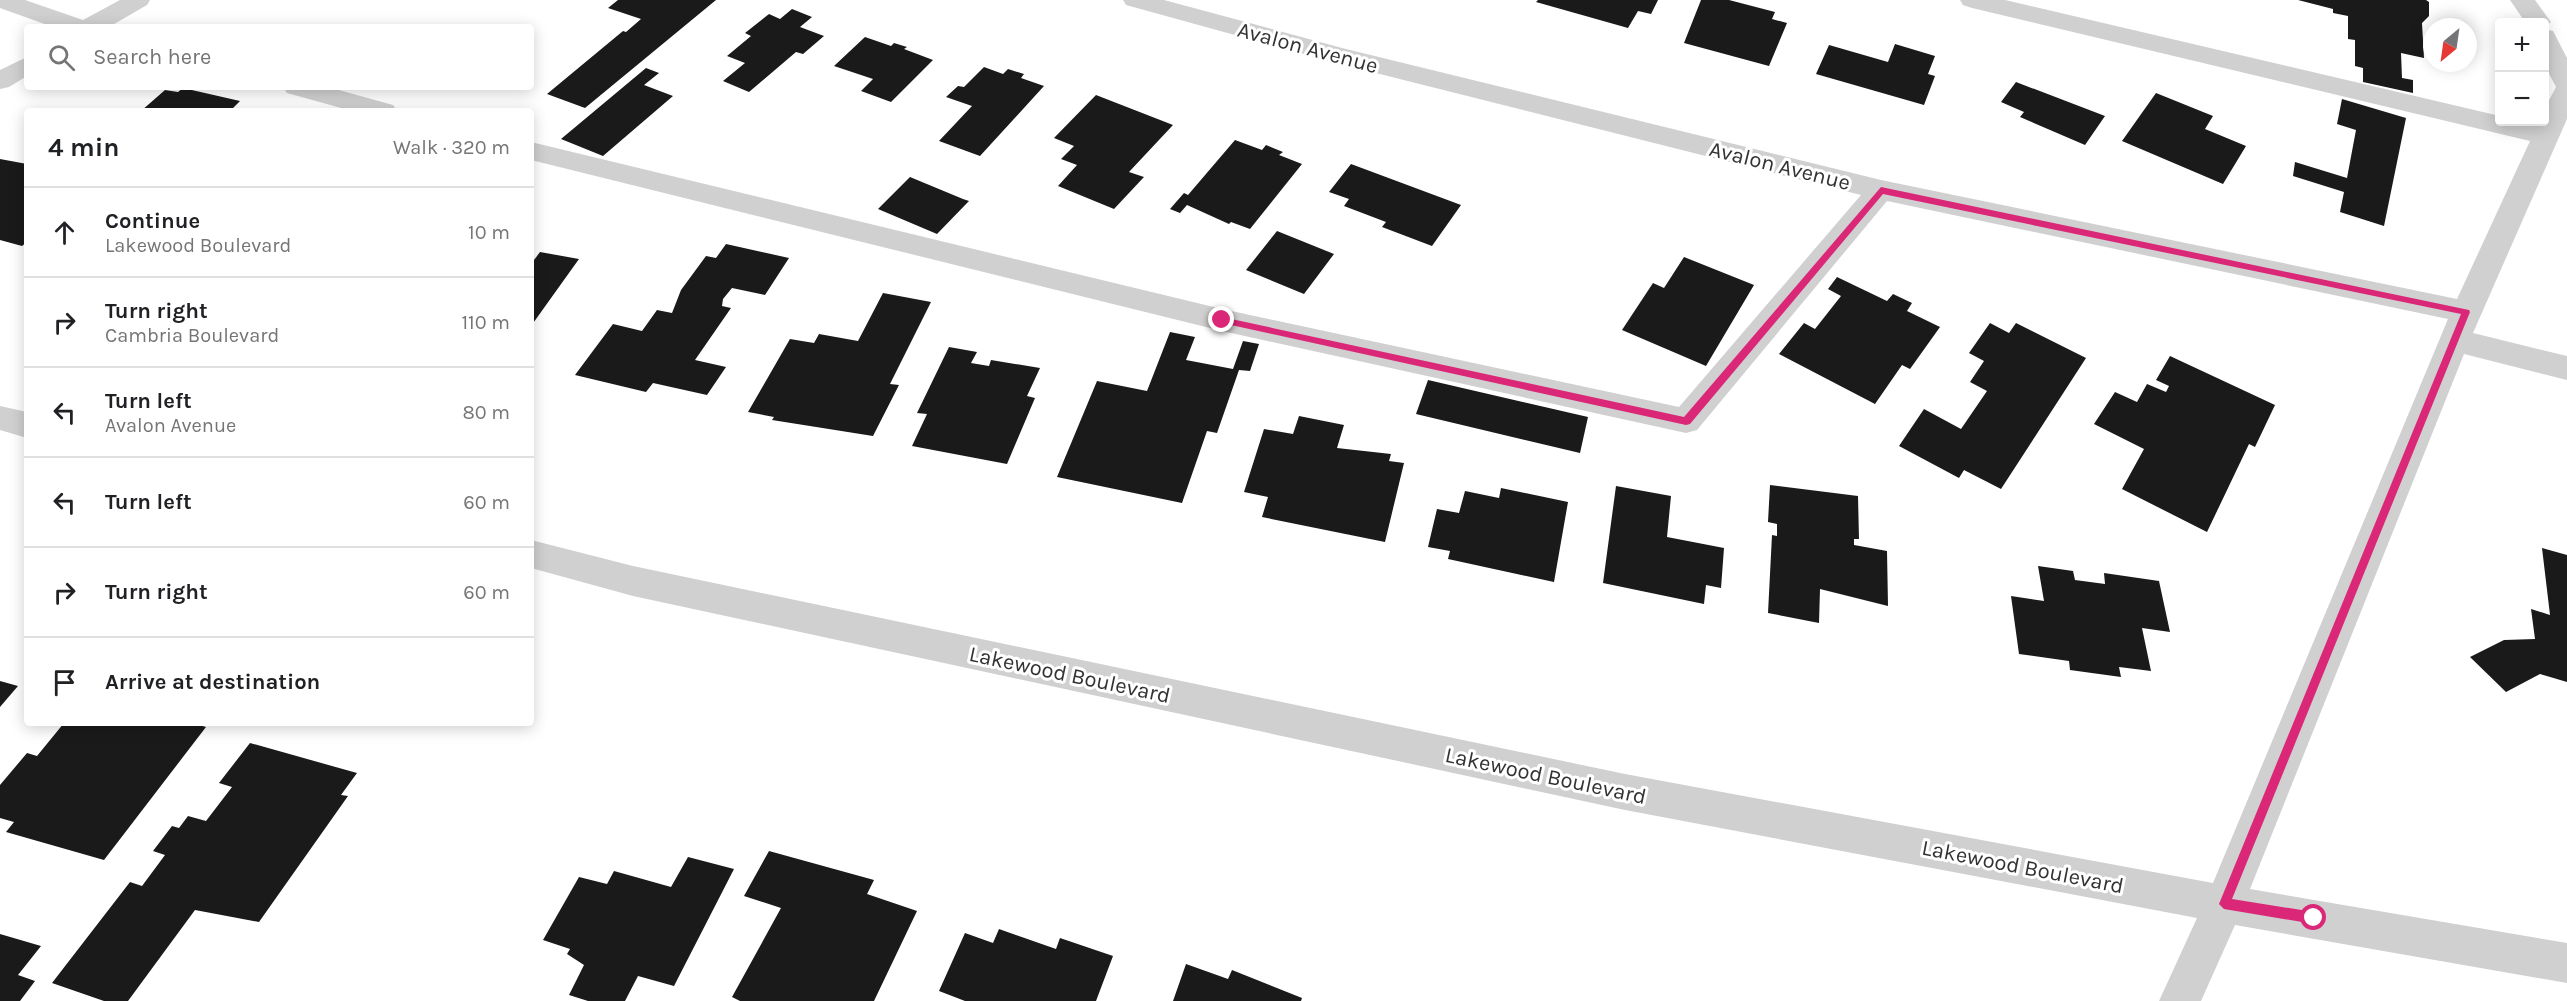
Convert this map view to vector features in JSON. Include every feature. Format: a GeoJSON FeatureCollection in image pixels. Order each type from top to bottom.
{"type":"FeatureCollection","features":[{"type":"Feature","properties":{"kind":"street"},"geometry":{"type":"LineString","coordinates":[[0,0],[69,24]]}},
{"type":"Feature","properties":{"kind":"street"},"geometry":{"type":"LineString","coordinates":[[95,24],[138,0]]}},
{"type":"Feature","properties":{"kind":"street","name":"Avalon Avenue"},"geometry":{"type":"LineString","coordinates":[[1135,0],[1352,59],[1881,190],[2461,326],[2567,368]]}},
{"type":"Feature","properties":{"kind":"street"},"geometry":{"type":"LineString","coordinates":[[1972,0],[2544,135]]}},
{"type":"Feature","properties":{"kind":"street"},"geometry":{"type":"LineString","coordinates":[[2522,0],[2535,18]]}},
{"type":"Feature","properties":{"kind":"street"},"geometry":{"type":"LineString","coordinates":[[2549,47],[2567,84]]}},
{"type":"Feature","properties":{"kind":"street"},"geometry":{"type":"LineString","coordinates":[[0,81],[24,66]]}},
{"type":"Feature","properties":{"kind":"street"},"geometry":{"type":"LineString","coordinates":[[307,90],[373,108]]}},
{"type":"Feature","properties":{"kind":"street"},"geometry":{"type":"LineString","coordinates":[[2180,1001],[2224,904],[2461,326],[2544,135],[2567,90]]}},
{"type":"Feature","properties":{"kind":"street"},"geometry":{"type":"LineString","coordinates":[[534,152],[1222,320],[1686,421],[1881,190]]}},
{"type":"Feature","properties":{"kind":"street"},"geometry":{"type":"LineString","coordinates":[[0,418],[24,424]]}},
{"type":"Feature","properties":{"kind":"street","name":"Lakewood Boulevard"},"geometry":{"type":"LineString","coordinates":[[534,555],[633,581],[1625,792],[2224,904],[2567,963]]}},
{"type":"Feature","properties":{"kind":"building"},"geometry":{"type":"Polygon","coordinates":[[[618,0],[716,0],[585,108],[547,94],[623,31],[626,32],[641,19],[608,8],[618,0]]]}},
{"type":"Feature","properties":{"kind":"building"},"geometry":{"type":"Polygon","coordinates":[[[1538,0],[1658,0],[1651,14],[1638,11],[1628,28],[1536,2],[1538,0]]]}},
{"type":"Feature","properties":{"kind":"building"},"geometry":{"type":"Polygon","coordinates":[[[1701,0],[1729,0],[1775,12],[1772,19],[1787,23],[1769,66],[1684,43],[1701,0]]]}},
{"type":"Feature","properties":{"kind":"building"},"geometry":{"type":"Polygon","coordinates":[[[2298,0],[2426,0],[2429,2],[2429,16],[2423,18],[2422,23],[2423,58],[2401,53],[2402,78],[2413,80],[2413,93],[2363,82],[2363,68],[2355,66],[2355,40],[2348,39],[2348,16],[2333,13],[2333,9],[2298,0]]]}},
{"type":"Feature","properties":{"kind":"building"},"geometry":{"type":"Polygon","coordinates":[[[792,9],[812,17],[800,27],[824,36],[803,54],[796,52],[749,92],[723,81],[745,63],[727,56],[751,36],[745,33],[769,14],[780,19],[792,9]]]}},
{"type":"Feature","properties":{"kind":"building"},"geometry":{"type":"Polygon","coordinates":[[[865,37],[891,46],[894,43],[907,47],[904,49],[933,60],[891,102],[861,91],[873,79],[834,66],[865,37]]]}},
{"type":"Feature","properties":{"kind":"building"},"geometry":{"type":"Polygon","coordinates":[[[1895,44],[1935,56],[1928,74],[1935,76],[1924,105],[1816,74],[1829,45],[1888,62],[1895,44]]]}},
{"type":"Feature","properties":{"kind":"building"},"geometry":{"type":"Polygon","coordinates":[[[984,67],[1003,74],[1008,69],[1024,74],[1021,78],[1044,86],[980,156],[939,141],[972,106],[946,97],[958,86],[964,87],[984,67]]]}},
{"type":"Feature","properties":{"kind":"building"},"geometry":{"type":"Polygon","coordinates":[[[646,68],[659,73],[644,85],[673,96],[603,156],[561,139],[646,68]]]}},
{"type":"Feature","properties":{"kind":"building"},"geometry":{"type":"Polygon","coordinates":[[[2016,82],[2105,116],[2085,145],[2020,117],[2024,112],[2001,102],[2016,82]]]}},
{"type":"Feature","properties":{"kind":"building"},"geometry":{"type":"Polygon","coordinates":[[[165,90],[178,92],[192,90],[240,101],[233,108],[144,108],[165,90]]]}},
{"type":"Feature","properties":{"kind":"building"},"geometry":{"type":"Polygon","coordinates":[[[2156,93],[2213,116],[2205,129],[2246,146],[2223,184],[2122,141],[2156,93]]]}},
{"type":"Feature","properties":{"kind":"building"},"geometry":{"type":"Polygon","coordinates":[[[1096,95],[1173,125],[1129,172],[1144,177],[1114,209],[1058,186],[1077,165],[1061,159],[1074,146],[1054,138],[1096,95]]]}},
{"type":"Feature","properties":{"kind":"building"},"geometry":{"type":"Polygon","coordinates":[[[2342,99],[2406,118],[2384,226],[2340,212],[2344,192],[2293,176],[2295,162],[2347,178],[2356,130],[2337,124],[2342,99]]]}},
{"type":"Feature","properties":{"kind":"building"},"geometry":{"type":"Polygon","coordinates":[[[1235,140],[1262,150],[1266,145],[1283,152],[1279,155],[1302,164],[1250,229],[1231,222],[1229,224],[1187,205],[1180,213],[1170,209],[1184,193],[1188,195],[1235,140]]]}},
{"type":"Feature","properties":{"kind":"building"},"geometry":{"type":"Polygon","coordinates":[[[0,159],[24,163],[24,244],[22,246],[0,240],[0,159]]]}},
{"type":"Feature","properties":{"kind":"building"},"geometry":{"type":"Polygon","coordinates":[[[1351,164],[1461,205],[1432,246],[1382,227],[1386,222],[1344,206],[1349,199],[1329,192],[1351,164]]]}},
{"type":"Feature","properties":{"kind":"building"},"geometry":{"type":"Polygon","coordinates":[[[910,177],[969,201],[937,234],[878,209],[910,177]]]}},
{"type":"Feature","properties":{"kind":"building"},"geometry":{"type":"Polygon","coordinates":[[[1277,231],[1334,254],[1304,294],[1246,270],[1277,231]]]}},
{"type":"Feature","properties":{"kind":"building"},"geometry":{"type":"Polygon","coordinates":[[[726,244],[789,258],[765,295],[732,288],[723,299],[722,306],[731,308],[695,360],[726,367],[707,395],[653,383],[646,392],[575,375],[613,324],[642,331],[657,310],[672,313],[681,290],[706,256],[716,258],[726,244]]]}},
{"type":"Feature","properties":{"kind":"building"},"geometry":{"type":"Polygon","coordinates":[[[540,252],[579,259],[534,322],[534,260],[540,252]]]}},
{"type":"Feature","properties":{"kind":"building"},"geometry":{"type":"Polygon","coordinates":[[[1684,257],[1754,285],[1706,366],[1622,330],[1653,283],[1664,288],[1684,257]]]}},
{"type":"Feature","properties":{"kind":"building"},"geometry":{"type":"Polygon","coordinates":[[[1837,277],[1887,301],[1893,294],[1912,303],[1907,311],[1940,327],[1910,369],[1902,365],[1875,404],[1779,354],[1804,323],[1815,329],[1841,296],[1828,289],[1837,277]]]}},
{"type":"Feature","properties":{"kind":"building"},"geometry":{"type":"Polygon","coordinates":[[[883,293],[931,302],[890,384],[899,385],[873,436],[772,420],[774,417],[748,412],[790,339],[814,343],[819,334],[858,341],[883,293]]]}},
{"type":"Feature","properties":{"kind":"building"},"geometry":{"type":"Polygon","coordinates":[[[1990,323],[2009,333],[2016,323],[2086,358],[2001,489],[1964,470],[1959,478],[1899,446],[1924,409],[1961,429],[1987,391],[1970,382],[1984,361],[1969,353],[1990,323]]]}},
{"type":"Feature","properties":{"kind":"building"},"geometry":{"type":"Polygon","coordinates":[[[1170,332],[1195,337],[1186,360],[1233,369],[1243,341],[1259,344],[1250,371],[1239,370],[1217,433],[1207,431],[1182,503],[1057,477],[1097,381],[1147,391],[1170,332]]]}},
{"type":"Feature","properties":{"kind":"building"},"geometry":{"type":"Polygon","coordinates":[[[949,347],[977,352],[971,363],[989,366],[991,360],[1040,368],[1027,396],[1035,398],[1007,464],[912,446],[927,414],[917,413],[949,347]]]}},
{"type":"Feature","properties":{"kind":"building"},"geometry":{"type":"Polygon","coordinates":[[[2170,356],[2275,405],[2255,447],[2249,444],[2207,532],[2122,489],[2144,449],[2094,424],[2115,392],[2137,402],[2147,384],[2166,392],[2169,386],[2156,380],[2170,356]]]}},
{"type":"Feature","properties":{"kind":"building"},"geometry":{"type":"Polygon","coordinates":[[[1428,380],[1588,417],[1580,453],[1416,414],[1428,380]]]}},
{"type":"Feature","properties":{"kind":"building"},"geometry":{"type":"Polygon","coordinates":[[[1299,416],[1344,425],[1337,448],[1391,454],[1389,461],[1404,463],[1385,542],[1262,517],[1268,497],[1244,492],[1264,429],[1293,434],[1299,416]]]}},
{"type":"Feature","properties":{"kind":"building"},"geometry":{"type":"Polygon","coordinates":[[[1770,485],[1858,496],[1859,539],[1854,539],[1854,545],[1887,551],[1888,606],[1820,589],[1819,623],[1768,613],[1772,535],[1777,536],[1777,524],[1768,522],[1770,485]]]}},
{"type":"Feature","properties":{"kind":"building"},"geometry":{"type":"Polygon","coordinates":[[[1616,486],[1671,496],[1667,537],[1724,548],[1721,588],[1706,585],[1704,604],[1603,583],[1616,486]]]}},
{"type":"Feature","properties":{"kind":"building"},"geometry":{"type":"Polygon","coordinates":[[[1501,488],[1568,502],[1554,582],[1448,559],[1450,551],[1428,547],[1437,509],[1459,513],[1465,491],[1499,498],[1501,488]]]}},
{"type":"Feature","properties":{"kind":"building"},"geometry":{"type":"Polygon","coordinates":[[[2542,548],[2567,555],[2567,682],[2540,674],[2506,692],[2470,657],[2504,640],[2535,639],[2531,609],[2550,615],[2542,548]]]}},
{"type":"Feature","properties":{"kind":"building"},"geometry":{"type":"Polygon","coordinates":[[[2038,566],[2073,571],[2075,580],[2105,584],[2104,573],[2159,581],[2170,632],[2142,628],[2151,671],[2119,667],[2121,677],[2070,670],[2069,661],[2019,654],[2011,596],[2044,601],[2038,566]]]}},
{"type":"Feature","properties":{"kind":"building"},"geometry":{"type":"Polygon","coordinates":[[[0,681],[18,686],[0,707],[0,681]]]}},
{"type":"Feature","properties":{"kind":"building"},"geometry":{"type":"Polygon","coordinates":[[[62,726],[206,727],[104,860],[6,832],[14,822],[0,818],[0,785],[27,753],[37,756],[62,726]]]}},
{"type":"Feature","properties":{"kind":"building"},"geometry":{"type":"Polygon","coordinates":[[[250,743],[357,773],[341,795],[348,796],[259,922],[195,910],[128,1001],[104,1001],[52,983],[130,882],[142,886],[165,855],[153,851],[172,826],[179,828],[188,816],[206,821],[232,787],[219,783],[250,743]]]}},
{"type":"Feature","properties":{"kind":"building"},"geometry":{"type":"Polygon","coordinates":[[[769,851],[874,880],[867,894],[917,911],[874,1001],[740,1001],[732,997],[781,908],[744,896],[769,851]]]}},
{"type":"Feature","properties":{"kind":"building"},"geometry":{"type":"Polygon","coordinates":[[[688,857],[734,869],[674,986],[638,976],[625,1001],[588,1001],[569,995],[584,965],[567,954],[570,949],[543,940],[579,877],[607,884],[614,871],[671,887],[688,857]]]}},
{"type":"Feature","properties":{"kind":"building"},"geometry":{"type":"Polygon","coordinates":[[[999,929],[1056,949],[1060,938],[1113,956],[1096,1001],[965,1001],[939,991],[965,933],[993,943],[999,929]]]}},
{"type":"Feature","properties":{"kind":"building"},"geometry":{"type":"Polygon","coordinates":[[[0,934],[41,946],[18,975],[35,981],[20,1001],[0,1001],[0,934]]]}},
{"type":"Feature","properties":{"kind":"building"},"geometry":{"type":"Polygon","coordinates":[[[1186,964],[1228,979],[1232,970],[1302,998],[1301,1001],[1173,1001],[1186,964]]]}},
{"type":"Feature","properties":{"kind":"route"},"geometry":{"type":"LineString","coordinates":[[1222,320],[1686,421],[1881,190],[2466,312],[2224,904],[2314,918]]}}]}
